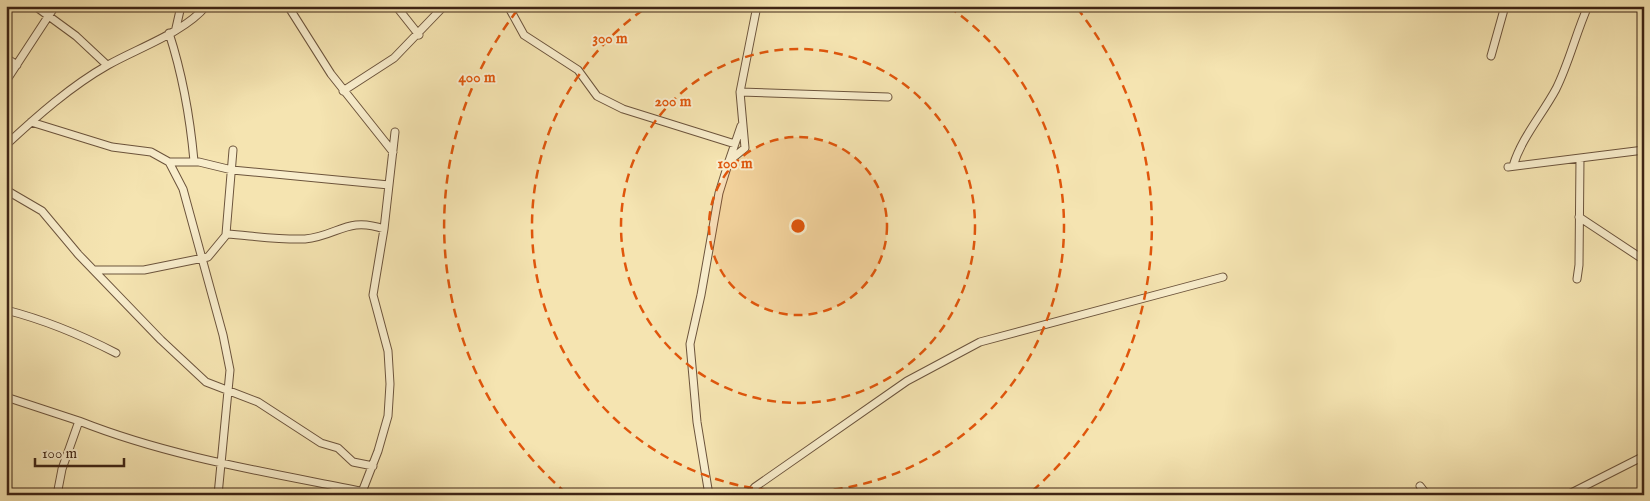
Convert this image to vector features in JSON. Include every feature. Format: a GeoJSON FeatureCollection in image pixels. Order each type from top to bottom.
{"type":"FeatureCollection","features":[{"type":"Feature","properties":{"kind":"street"},"geometry":{"type":"LineString","coordinates":[[34,6],[76,36],[107,66]]}},
{"type":"Feature","properties":{"kind":"street"},"geometry":{"type":"LineString","coordinates":[[6,81],[55,6]]}},
{"type":"Feature","properties":{"kind":"street"},"geometry":{"type":"LineString","coordinates":[[176,28],[181,6]]}},
{"type":"Feature","properties":{"kind":"street"},"geometry":{"type":"LineString","coordinates":[[6,146],[61,97],[107,66],[196,19],[206,6]]}},
{"type":"Feature","properties":{"kind":"street"},"geometry":{"type":"LineString","coordinates":[[288,6],[343,91],[393,152]]}},
{"type":"Feature","properties":{"kind":"street"},"geometry":{"type":"LineString","coordinates":[[396,6],[419,35]]}},
{"type":"Feature","properties":{"kind":"street"},"geometry":{"type":"LineString","coordinates":[[343,91],[394,58],[419,35],[444,6]]}},
{"type":"Feature","properties":{"kind":"street"},"geometry":{"type":"LineString","coordinates":[[508,6],[524,35],[578,70],[597,96],[623,109],[735,144]]}},
{"type":"Feature","properties":{"kind":"street"},"geometry":{"type":"LineString","coordinates":[[729,161],[745,148],[740,92],[757,6]]}},
{"type":"Feature","properties":{"kind":"street"},"geometry":{"type":"LineString","coordinates":[[1491,56],[1505,6]]}},
{"type":"Feature","properties":{"kind":"street"},"geometry":{"type":"LineString","coordinates":[[1588,6],[1556,88],[1534,123],[1511,166],[1644,150]]}},
{"type":"Feature","properties":{"kind":"street"},"geometry":{"type":"LineString","coordinates":[[169,33],[179,63],[190,114],[194,161]]}},
{"type":"Feature","properties":{"kind":"street"},"geometry":{"type":"LineString","coordinates":[[6,58],[17,65]]}},
{"type":"Feature","properties":{"kind":"street"},"geometry":{"type":"LineString","coordinates":[[740,92],[888,98]]}},
{"type":"Feature","properties":{"kind":"street"},"geometry":{"type":"LineString","coordinates":[[31,122],[115,148],[149,150],[169,162],[185,195],[230,370],[218,495]]}},
{"type":"Feature","properties":{"kind":"street"},"geometry":{"type":"LineString","coordinates":[[709,495],[697,422],[689,350],[701,295],[712,221],[729,161],[742,126]]}},
{"type":"Feature","properties":{"kind":"street"},"geometry":{"type":"LineString","coordinates":[[6,397],[79,421],[123,439],[222,464],[293,476],[362,493],[387,422],[390,384],[388,351],[373,295],[384,229],[395,132]]}},
{"type":"Feature","properties":{"kind":"street"},"geometry":{"type":"LineString","coordinates":[[94,270],[144,270],[211,255],[226,234],[233,150]]}},
{"type":"Feature","properties":{"kind":"street"},"geometry":{"type":"LineString","coordinates":[[1577,279],[1579,264],[1580,158]]}},
{"type":"Feature","properties":{"kind":"street"},"geometry":{"type":"LineString","coordinates":[[169,162],[194,161],[232,170],[389,185]]}},
{"type":"Feature","properties":{"kind":"street"},"geometry":{"type":"LineString","coordinates":[[6,190],[42,211],[94,270],[206,382],[258,402],[321,442],[338,448],[352,461],[373,466]]}},
{"type":"Feature","properties":{"kind":"street"},"geometry":{"type":"LineString","coordinates":[[1578,217],[1644,260]]}},
{"type":"Feature","properties":{"kind":"street"},"geometry":{"type":"LineString","coordinates":[[226,234],[304,239],[355,224],[371,224],[384,229]]}},
{"type":"Feature","properties":{"kind":"street"},"geometry":{"type":"LineString","coordinates":[[748,495],[755,487],[907,381],[980,342],[1223,277]]}},
{"type":"Feature","properties":{"kind":"street"},"geometry":{"type":"LineString","coordinates":[[6,310],[37,318],[78,334],[116,353]]}},
{"type":"Feature","properties":{"kind":"street"},"geometry":{"type":"LineString","coordinates":[[58,495],[62,469],[79,421]]}},
{"type":"Feature","properties":{"kind":"street"},"geometry":{"type":"LineString","coordinates":[[1567,495],[1644,456]]}},
{"type":"Feature","properties":{"kind":"street"},"geometry":{"type":"LineString","coordinates":[[1420,486],[1427,495]]}},
{"type":"Feature","properties":{"kind":"street"},"geometry":{"type":"LineString","coordinates":[[6,492],[15,495]]}}]}
